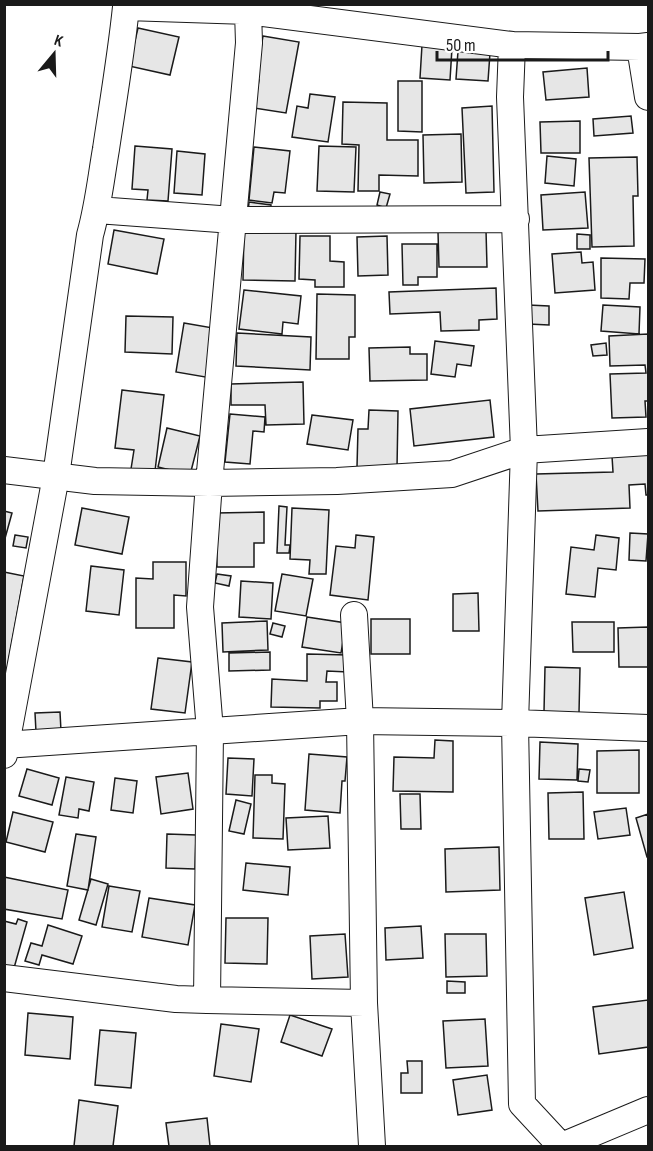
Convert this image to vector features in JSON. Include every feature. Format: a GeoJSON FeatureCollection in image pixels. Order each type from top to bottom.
{"type":"FeatureCollection","features":[{"type":"Feature","properties":{"kind":"street"},"geometry":{"type":"LineString","coordinates":[[648,97],[644,47],[512,45],[248,12],[126,7],[122,49],[97,210],[90,235],[56,477],[5,748],[360,721],[648,728]]}},
{"type":"Feature","properties":{"kind":"street"},"geometry":{"type":"LineString","coordinates":[[207,1000],[210,731],[200,607],[208,483],[249,43],[248,12]]}},
{"type":"Feature","properties":{"kind":"street"},"geometry":{"type":"LineString","coordinates":[[512,45],[510,97],[524,450],[515,723],[522,1104],[562,1146],[648,1110]]}},
{"type":"Feature","properties":{"kind":"street"},"geometry":{"type":"LineString","coordinates":[[97,210],[233,220],[516,219]]}},
{"type":"Feature","properties":{"kind":"street"},"geometry":{"type":"LineString","coordinates":[[4,470],[95,481],[208,483],[337,481],[452,474],[524,450],[648,442]]}},
{"type":"Feature","properties":{"kind":"street"},"geometry":{"type":"LineString","coordinates":[[354,615],[360,721],[364,1003],[372,1146]]}},
{"type":"Feature","properties":{"kind":"street"},"geometry":{"type":"LineString","coordinates":[[4,978],[176,999],[364,1003]]}},
{"type":"Feature","properties":{"kind":"building"},"geometry":{"type":"Polygon","coordinates":[[[138,28],[179,37],[170,75],[129,66],[138,28]]]}},
{"type":"Feature","properties":{"kind":"building"},"geometry":{"type":"Polygon","coordinates":[[[263,36],[299,42],[286,113],[254,108],[263,36]]]}},
{"type":"Feature","properties":{"kind":"building"},"geometry":{"type":"Polygon","coordinates":[[[422,45],[452,48],[450,80],[420,78],[422,45]]]}},
{"type":"Feature","properties":{"kind":"building"},"geometry":{"type":"Polygon","coordinates":[[[458,51],[490,53],[488,81],[456,79],[458,51]]]}},
{"type":"Feature","properties":{"kind":"building"},"geometry":{"type":"Polygon","coordinates":[[[587,68],[589,97],[546,100],[543,72],[587,68]]]}},
{"type":"Feature","properties":{"kind":"building"},"geometry":{"type":"Polygon","coordinates":[[[398,81],[422,81],[422,132],[398,131],[398,81]]]}},
{"type":"Feature","properties":{"kind":"building"},"geometry":{"type":"Polygon","coordinates":[[[310,94],[335,97],[328,142],[292,137],[297,106],[308,108],[310,94]]]}},
{"type":"Feature","properties":{"kind":"building"},"geometry":{"type":"Polygon","coordinates":[[[343,102],[387,103],[387,140],[418,140],[418,176],[379,175],[379,191],[358,191],[359,145],[342,144],[343,102]]]}},
{"type":"Feature","properties":{"kind":"building"},"geometry":{"type":"Polygon","coordinates":[[[492,106],[494,192],[466,193],[462,108],[492,106]]]}},
{"type":"Feature","properties":{"kind":"building"},"geometry":{"type":"Polygon","coordinates":[[[631,116],[633,133],[594,136],[593,119],[631,116]]]}},
{"type":"Feature","properties":{"kind":"building"},"geometry":{"type":"Polygon","coordinates":[[[580,121],[580,153],[541,153],[540,122],[580,121]]]}},
{"type":"Feature","properties":{"kind":"building"},"geometry":{"type":"Polygon","coordinates":[[[461,134],[462,182],[424,183],[423,135],[461,134]]]}},
{"type":"Feature","properties":{"kind":"building"},"geometry":{"type":"Polygon","coordinates":[[[135,146],[172,149],[168,201],[147,200],[148,190],[132,189],[135,146]]]}},
{"type":"Feature","properties":{"kind":"building"},"geometry":{"type":"Polygon","coordinates":[[[319,146],[356,147],[354,192],[317,191],[319,146]]]}},
{"type":"Feature","properties":{"kind":"building"},"geometry":{"type":"Polygon","coordinates":[[[254,147],[290,151],[285,193],[274,192],[272,203],[249,200],[254,147]]]}},
{"type":"Feature","properties":{"kind":"building"},"geometry":{"type":"Polygon","coordinates":[[[177,151],[205,154],[202,195],[174,193],[177,151]]]}},
{"type":"Feature","properties":{"kind":"building"},"geometry":{"type":"Polygon","coordinates":[[[547,156],[576,159],[574,186],[545,183],[547,156]]]}},
{"type":"Feature","properties":{"kind":"building"},"geometry":{"type":"Polygon","coordinates":[[[637,157],[638,196],[633,196],[634,246],[592,247],[589,158],[637,157]]]}},
{"type":"Feature","properties":{"kind":"building"},"geometry":{"type":"Polygon","coordinates":[[[380,192],[390,194],[386,208],[377,205],[380,192]]]}},
{"type":"Feature","properties":{"kind":"building"},"geometry":{"type":"Polygon","coordinates":[[[585,192],[588,228],[543,230],[541,195],[585,192]]]}},
{"type":"Feature","properties":{"kind":"building"},"geometry":{"type":"Polygon","coordinates":[[[249,202],[271,205],[270,216],[248,213],[249,202]]]}},
{"type":"Feature","properties":{"kind":"building"},"geometry":{"type":"Polygon","coordinates":[[[114,230],[164,239],[157,274],[108,264],[114,230]]]}},
{"type":"Feature","properties":{"kind":"building"},"geometry":{"type":"Polygon","coordinates":[[[244,230],[296,231],[295,281],[243,280],[244,230]]]}},
{"type":"Feature","properties":{"kind":"building"},"geometry":{"type":"Polygon","coordinates":[[[486,230],[487,267],[439,267],[438,232],[486,230]]]}},
{"type":"Feature","properties":{"kind":"building"},"geometry":{"type":"Polygon","coordinates":[[[577,234],[590,235],[590,249],[577,249],[577,234]]]}},
{"type":"Feature","properties":{"kind":"building"},"geometry":{"type":"Polygon","coordinates":[[[300,236],[330,236],[330,261],[344,262],[344,287],[315,287],[315,280],[299,279],[300,236]]]}},
{"type":"Feature","properties":{"kind":"building"},"geometry":{"type":"Polygon","coordinates":[[[387,236],[388,275],[358,276],[357,237],[387,236]]]}},
{"type":"Feature","properties":{"kind":"building"},"geometry":{"type":"Polygon","coordinates":[[[402,244],[437,244],[437,277],[418,277],[418,285],[403,285],[402,244]]]}},
{"type":"Feature","properties":{"kind":"building"},"geometry":{"type":"Polygon","coordinates":[[[581,252],[582,263],[593,262],[595,290],[555,293],[552,254],[581,252]]]}},
{"type":"Feature","properties":{"kind":"building"},"geometry":{"type":"Polygon","coordinates":[[[601,258],[645,259],[644,283],[630,283],[629,299],[601,298],[601,258]]]}},
{"type":"Feature","properties":{"kind":"building"},"geometry":{"type":"Polygon","coordinates":[[[496,288],[497,319],[479,320],[479,330],[441,331],[440,312],[390,314],[389,292],[496,288]]]}},
{"type":"Feature","properties":{"kind":"building"},"geometry":{"type":"Polygon","coordinates":[[[244,290],[301,296],[298,324],[283,322],[282,334],[239,329],[244,290]]]}},
{"type":"Feature","properties":{"kind":"building"},"geometry":{"type":"Polygon","coordinates":[[[317,294],[355,295],[355,337],[349,337],[349,359],[316,359],[317,294]]]}},
{"type":"Feature","properties":{"kind":"building"},"geometry":{"type":"Polygon","coordinates":[[[528,305],[549,306],[549,325],[528,324],[528,305]]]}},
{"type":"Feature","properties":{"kind":"building"},"geometry":{"type":"Polygon","coordinates":[[[603,305],[640,307],[639,334],[601,331],[603,305]]]}},
{"type":"Feature","properties":{"kind":"building"},"geometry":{"type":"Polygon","coordinates":[[[126,316],[173,317],[172,354],[125,352],[126,316]]]}},
{"type":"Feature","properties":{"kind":"building"},"geometry":{"type":"Polygon","coordinates":[[[184,323],[219,329],[211,378],[176,372],[184,323]]]}},
{"type":"Feature","properties":{"kind":"building"},"geometry":{"type":"Polygon","coordinates":[[[237,333],[311,337],[310,370],[236,366],[237,333]]]}},
{"type":"Feature","properties":{"kind":"building"},"geometry":{"type":"Polygon","coordinates":[[[648,334],[646,417],[612,418],[610,374],[646,373],[645,365],[610,366],[609,336],[648,334]]]}},
{"type":"Feature","properties":{"kind":"building"},"geometry":{"type":"Polygon","coordinates":[[[435,341],[474,346],[471,366],[457,364],[455,377],[431,374],[435,341]]]}},
{"type":"Feature","properties":{"kind":"building"},"geometry":{"type":"Polygon","coordinates":[[[606,343],[607,355],[593,356],[591,345],[606,343]]]}},
{"type":"Feature","properties":{"kind":"building"},"geometry":{"type":"Polygon","coordinates":[[[410,347],[410,354],[427,354],[427,380],[370,381],[369,348],[410,347]]]}},
{"type":"Feature","properties":{"kind":"building"},"geometry":{"type":"Polygon","coordinates":[[[303,382],[304,424],[266,425],[265,405],[231,405],[231,384],[303,382]]]}},
{"type":"Feature","properties":{"kind":"building"},"geometry":{"type":"Polygon","coordinates":[[[122,390],[164,395],[155,471],[131,469],[134,450],[115,448],[122,390]]]}},
{"type":"Feature","properties":{"kind":"building"},"geometry":{"type":"Polygon","coordinates":[[[490,400],[494,437],[414,446],[410,409],[490,400]]]}},
{"type":"Feature","properties":{"kind":"building"},"geometry":{"type":"Polygon","coordinates":[[[369,410],[398,411],[397,468],[357,467],[358,429],[368,429],[369,410]]]}},
{"type":"Feature","properties":{"kind":"building"},"geometry":{"type":"Polygon","coordinates":[[[230,414],[265,417],[264,432],[253,431],[250,464],[225,462],[230,414]]]}},
{"type":"Feature","properties":{"kind":"building"},"geometry":{"type":"Polygon","coordinates":[[[312,415],[353,420],[348,450],[307,444],[312,415]]]}},
{"type":"Feature","properties":{"kind":"building"},"geometry":{"type":"Polygon","coordinates":[[[167,428],[200,436],[190,475],[158,467],[167,428]]]}},
{"type":"Feature","properties":{"kind":"building"},"geometry":{"type":"Polygon","coordinates":[[[648,455],[648,495],[646,495],[645,484],[629,485],[630,508],[538,511],[536,474],[613,472],[612,456],[648,455]]]}},
{"type":"Feature","properties":{"kind":"building"},"geometry":{"type":"Polygon","coordinates":[[[279,506],[287,507],[285,545],[290,545],[289,553],[277,553],[279,506]]]}},
{"type":"Feature","properties":{"kind":"building"},"geometry":{"type":"Polygon","coordinates":[[[82,508],[129,517],[122,554],[75,545],[82,508]]]}},
{"type":"Feature","properties":{"kind":"building"},"geometry":{"type":"Polygon","coordinates":[[[292,508],[329,510],[326,574],[309,574],[310,560],[290,559],[292,508]]]}},
{"type":"Feature","properties":{"kind":"building"},"geometry":{"type":"Polygon","coordinates":[[[4,511],[12,513],[4,542],[4,511]]]}},
{"type":"Feature","properties":{"kind":"building"},"geometry":{"type":"Polygon","coordinates":[[[264,512],[264,543],[254,543],[254,567],[217,567],[216,513],[264,512]]]}},
{"type":"Feature","properties":{"kind":"building"},"geometry":{"type":"Polygon","coordinates":[[[630,533],[648,534],[646,561],[629,560],[630,533]]]}},
{"type":"Feature","properties":{"kind":"building"},"geometry":{"type":"Polygon","coordinates":[[[15,535],[28,537],[26,548],[13,546],[15,535]]]}},
{"type":"Feature","properties":{"kind":"building"},"geometry":{"type":"Polygon","coordinates":[[[356,535],[374,537],[368,600],[330,595],[336,546],[355,548],[356,535]]]}},
{"type":"Feature","properties":{"kind":"building"},"geometry":{"type":"Polygon","coordinates":[[[596,535],[619,538],[616,570],[598,568],[595,597],[566,594],[571,547],[594,550],[596,535]]]}},
{"type":"Feature","properties":{"kind":"building"},"geometry":{"type":"Polygon","coordinates":[[[153,562],[186,562],[186,596],[174,595],[174,628],[136,628],[136,578],[153,579],[153,562]]]}},
{"type":"Feature","properties":{"kind":"building"},"geometry":{"type":"Polygon","coordinates":[[[91,566],[124,570],[119,615],[86,611],[91,566]]]}},
{"type":"Feature","properties":{"kind":"building"},"geometry":{"type":"Polygon","coordinates":[[[4,572],[24,576],[4,686],[4,572]]]}},
{"type":"Feature","properties":{"kind":"building"},"geometry":{"type":"Polygon","coordinates":[[[217,574],[231,576],[229,586],[215,583],[217,574]]]}},
{"type":"Feature","properties":{"kind":"building"},"geometry":{"type":"Polygon","coordinates":[[[282,574],[313,579],[306,616],[275,611],[282,574]]]}},
{"type":"Feature","properties":{"kind":"building"},"geometry":{"type":"Polygon","coordinates":[[[241,581],[273,583],[271,619],[239,617],[241,581]]]}},
{"type":"Feature","properties":{"kind":"building"},"geometry":{"type":"Polygon","coordinates":[[[478,593],[479,631],[453,631],[453,594],[478,593]]]}},
{"type":"Feature","properties":{"kind":"building"},"geometry":{"type":"Polygon","coordinates":[[[307,617],[346,623],[341,653],[302,647],[307,617]]]}},
{"type":"Feature","properties":{"kind":"building"},"geometry":{"type":"Polygon","coordinates":[[[371,619],[410,619],[410,654],[371,654],[371,619]]]}},
{"type":"Feature","properties":{"kind":"building"},"geometry":{"type":"Polygon","coordinates":[[[267,621],[268,650],[223,652],[222,623],[267,621]]]}},
{"type":"Feature","properties":{"kind":"building"},"geometry":{"type":"Polygon","coordinates":[[[572,622],[614,622],[614,652],[573,652],[572,622]]]}},
{"type":"Feature","properties":{"kind":"building"},"geometry":{"type":"Polygon","coordinates":[[[273,623],[285,626],[282,637],[270,634],[273,623]]]}},
{"type":"Feature","properties":{"kind":"building"},"geometry":{"type":"Polygon","coordinates":[[[648,627],[648,667],[619,667],[618,628],[648,627]]]}},
{"type":"Feature","properties":{"kind":"building"},"geometry":{"type":"Polygon","coordinates":[[[270,652],[270,670],[229,671],[229,653],[270,652]]]}},
{"type":"Feature","properties":{"kind":"building"},"geometry":{"type":"Polygon","coordinates":[[[307,654],[348,655],[348,672],[327,671],[326,682],[337,682],[337,701],[320,701],[320,708],[271,707],[272,679],[307,681],[307,654]]]}},
{"type":"Feature","properties":{"kind":"building"},"geometry":{"type":"Polygon","coordinates":[[[158,658],[192,662],[185,713],[151,709],[158,658]]]}},
{"type":"Feature","properties":{"kind":"building"},"geometry":{"type":"Polygon","coordinates":[[[545,667],[580,668],[579,713],[544,712],[545,667]]]}},
{"type":"Feature","properties":{"kind":"building"},"geometry":{"type":"Polygon","coordinates":[[[60,712],[61,731],[36,732],[35,713],[60,712]]]}},
{"type":"Feature","properties":{"kind":"building"},"geometry":{"type":"Polygon","coordinates":[[[435,740],[453,741],[453,792],[393,791],[394,757],[434,758],[435,740]]]}},
{"type":"Feature","properties":{"kind":"building"},"geometry":{"type":"Polygon","coordinates":[[[540,742],[578,744],[577,780],[539,779],[540,742]]]}},
{"type":"Feature","properties":{"kind":"building"},"geometry":{"type":"Polygon","coordinates":[[[639,750],[639,793],[597,793],[597,751],[639,750]]]}},
{"type":"Feature","properties":{"kind":"building"},"geometry":{"type":"Polygon","coordinates":[[[309,754],[347,757],[345,781],[342,781],[340,813],[305,810],[309,754]]]}},
{"type":"Feature","properties":{"kind":"building"},"geometry":{"type":"Polygon","coordinates":[[[228,758],[254,759],[252,796],[226,794],[228,758]]]}},
{"type":"Feature","properties":{"kind":"building"},"geometry":{"type":"Polygon","coordinates":[[[27,769],[59,778],[52,805],[19,796],[27,769]]]}},
{"type":"Feature","properties":{"kind":"building"},"geometry":{"type":"Polygon","coordinates":[[[579,769],[590,770],[588,782],[578,781],[579,769]]]}},
{"type":"Feature","properties":{"kind":"building"},"geometry":{"type":"Polygon","coordinates":[[[188,773],[193,809],[161,814],[156,777],[188,773]]]}},
{"type":"Feature","properties":{"kind":"building"},"geometry":{"type":"Polygon","coordinates":[[[255,775],[272,775],[272,783],[285,784],[283,839],[253,838],[255,775]]]}},
{"type":"Feature","properties":{"kind":"building"},"geometry":{"type":"Polygon","coordinates":[[[66,777],[94,782],[89,811],[79,809],[78,818],[59,815],[66,777]]]}},
{"type":"Feature","properties":{"kind":"building"},"geometry":{"type":"Polygon","coordinates":[[[115,778],[137,781],[133,813],[111,810],[115,778]]]}},
{"type":"Feature","properties":{"kind":"building"},"geometry":{"type":"Polygon","coordinates":[[[583,792],[584,839],[549,839],[548,793],[583,792]]]}},
{"type":"Feature","properties":{"kind":"building"},"geometry":{"type":"Polygon","coordinates":[[[400,794],[420,794],[421,829],[401,829],[400,794]]]}},
{"type":"Feature","properties":{"kind":"building"},"geometry":{"type":"Polygon","coordinates":[[[236,800],[251,804],[244,834],[229,831],[236,800]]]}},
{"type":"Feature","properties":{"kind":"building"},"geometry":{"type":"Polygon","coordinates":[[[626,808],[630,835],[598,839],[594,812],[626,808]]]}},
{"type":"Feature","properties":{"kind":"building"},"geometry":{"type":"Polygon","coordinates":[[[13,812],[53,822],[45,852],[6,842],[13,812]]]}},
{"type":"Feature","properties":{"kind":"building"},"geometry":{"type":"Polygon","coordinates":[[[648,814],[648,857],[647,857],[636,818],[648,814]]]}},
{"type":"Feature","properties":{"kind":"building"},"geometry":{"type":"Polygon","coordinates":[[[328,816],[330,848],[288,850],[286,818],[328,816]]]}},
{"type":"Feature","properties":{"kind":"building"},"geometry":{"type":"Polygon","coordinates":[[[76,834],[96,837],[88,890],[67,886],[76,834]]]}},
{"type":"Feature","properties":{"kind":"building"},"geometry":{"type":"Polygon","coordinates":[[[167,834],[196,835],[195,869],[166,868],[167,834]]]}},
{"type":"Feature","properties":{"kind":"building"},"geometry":{"type":"Polygon","coordinates":[[[499,847],[500,890],[446,892],[445,849],[499,847]]]}},
{"type":"Feature","properties":{"kind":"building"},"geometry":{"type":"Polygon","coordinates":[[[246,863],[290,867],[288,895],[243,890],[246,863]]]}},
{"type":"Feature","properties":{"kind":"building"},"geometry":{"type":"Polygon","coordinates":[[[4,877],[68,890],[62,919],[4,909],[4,877]]]}},
{"type":"Feature","properties":{"kind":"building"},"geometry":{"type":"Polygon","coordinates":[[[91,879],[108,884],[96,925],[79,920],[91,879]]]}},
{"type":"Feature","properties":{"kind":"building"},"geometry":{"type":"Polygon","coordinates":[[[109,886],[140,891],[132,932],[102,927],[109,886]]]}},
{"type":"Feature","properties":{"kind":"building"},"geometry":{"type":"Polygon","coordinates":[[[624,892],[633,948],[594,955],[585,898],[624,892]]]}},
{"type":"Feature","properties":{"kind":"building"},"geometry":{"type":"Polygon","coordinates":[[[149,898],[195,905],[188,945],[142,937],[149,898]]]}},
{"type":"Feature","properties":{"kind":"building"},"geometry":{"type":"Polygon","coordinates":[[[226,918],[268,918],[267,964],[225,963],[226,918]]]}},
{"type":"Feature","properties":{"kind":"building"},"geometry":{"type":"Polygon","coordinates":[[[18,919],[27,922],[14,968],[4,965],[4,921],[16,924],[18,919]]]}},
{"type":"Feature","properties":{"kind":"building"},"geometry":{"type":"Polygon","coordinates":[[[48,925],[82,936],[73,964],[42,955],[39,965],[25,961],[31,943],[42,946],[48,925]]]}},
{"type":"Feature","properties":{"kind":"building"},"geometry":{"type":"Polygon","coordinates":[[[421,926],[423,958],[386,960],[385,928],[421,926]]]}},
{"type":"Feature","properties":{"kind":"building"},"geometry":{"type":"Polygon","coordinates":[[[345,934],[348,977],[312,979],[310,936],[345,934]]]}},
{"type":"Feature","properties":{"kind":"building"},"geometry":{"type":"Polygon","coordinates":[[[445,934],[486,934],[487,976],[446,977],[445,934]]]}},
{"type":"Feature","properties":{"kind":"building"},"geometry":{"type":"Polygon","coordinates":[[[447,981],[465,982],[465,993],[447,993],[447,981]]]}},
{"type":"Feature","properties":{"kind":"building"},"geometry":{"type":"Polygon","coordinates":[[[648,1000],[648,1047],[599,1054],[593,1007],[648,1000]]]}},
{"type":"Feature","properties":{"kind":"building"},"geometry":{"type":"Polygon","coordinates":[[[28,1013],[73,1017],[70,1059],[25,1055],[28,1013]]]}},
{"type":"Feature","properties":{"kind":"building"},"geometry":{"type":"Polygon","coordinates":[[[290,1015],[332,1029],[322,1056],[281,1042],[290,1015]]]}},
{"type":"Feature","properties":{"kind":"building"},"geometry":{"type":"Polygon","coordinates":[[[485,1019],[488,1066],[446,1068],[443,1021],[485,1019]]]}},
{"type":"Feature","properties":{"kind":"building"},"geometry":{"type":"Polygon","coordinates":[[[221,1024],[259,1029],[251,1082],[214,1076],[221,1024]]]}},
{"type":"Feature","properties":{"kind":"building"},"geometry":{"type":"Polygon","coordinates":[[[100,1030],[136,1033],[131,1088],[95,1085],[100,1030]]]}},
{"type":"Feature","properties":{"kind":"building"},"geometry":{"type":"Polygon","coordinates":[[[407,1061],[422,1061],[422,1093],[401,1093],[401,1073],[408,1073],[407,1061]]]}},
{"type":"Feature","properties":{"kind":"building"},"geometry":{"type":"Polygon","coordinates":[[[487,1075],[492,1110],[458,1115],[453,1080],[487,1075]]]}},
{"type":"Feature","properties":{"kind":"building"},"geometry":{"type":"Polygon","coordinates":[[[79,1100],[118,1106],[113,1146],[74,1146],[79,1100]]]}},
{"type":"Feature","properties":{"kind":"building"},"geometry":{"type":"Polygon","coordinates":[[[207,1118],[210,1146],[169,1146],[166,1123],[207,1118]]]}}]}
